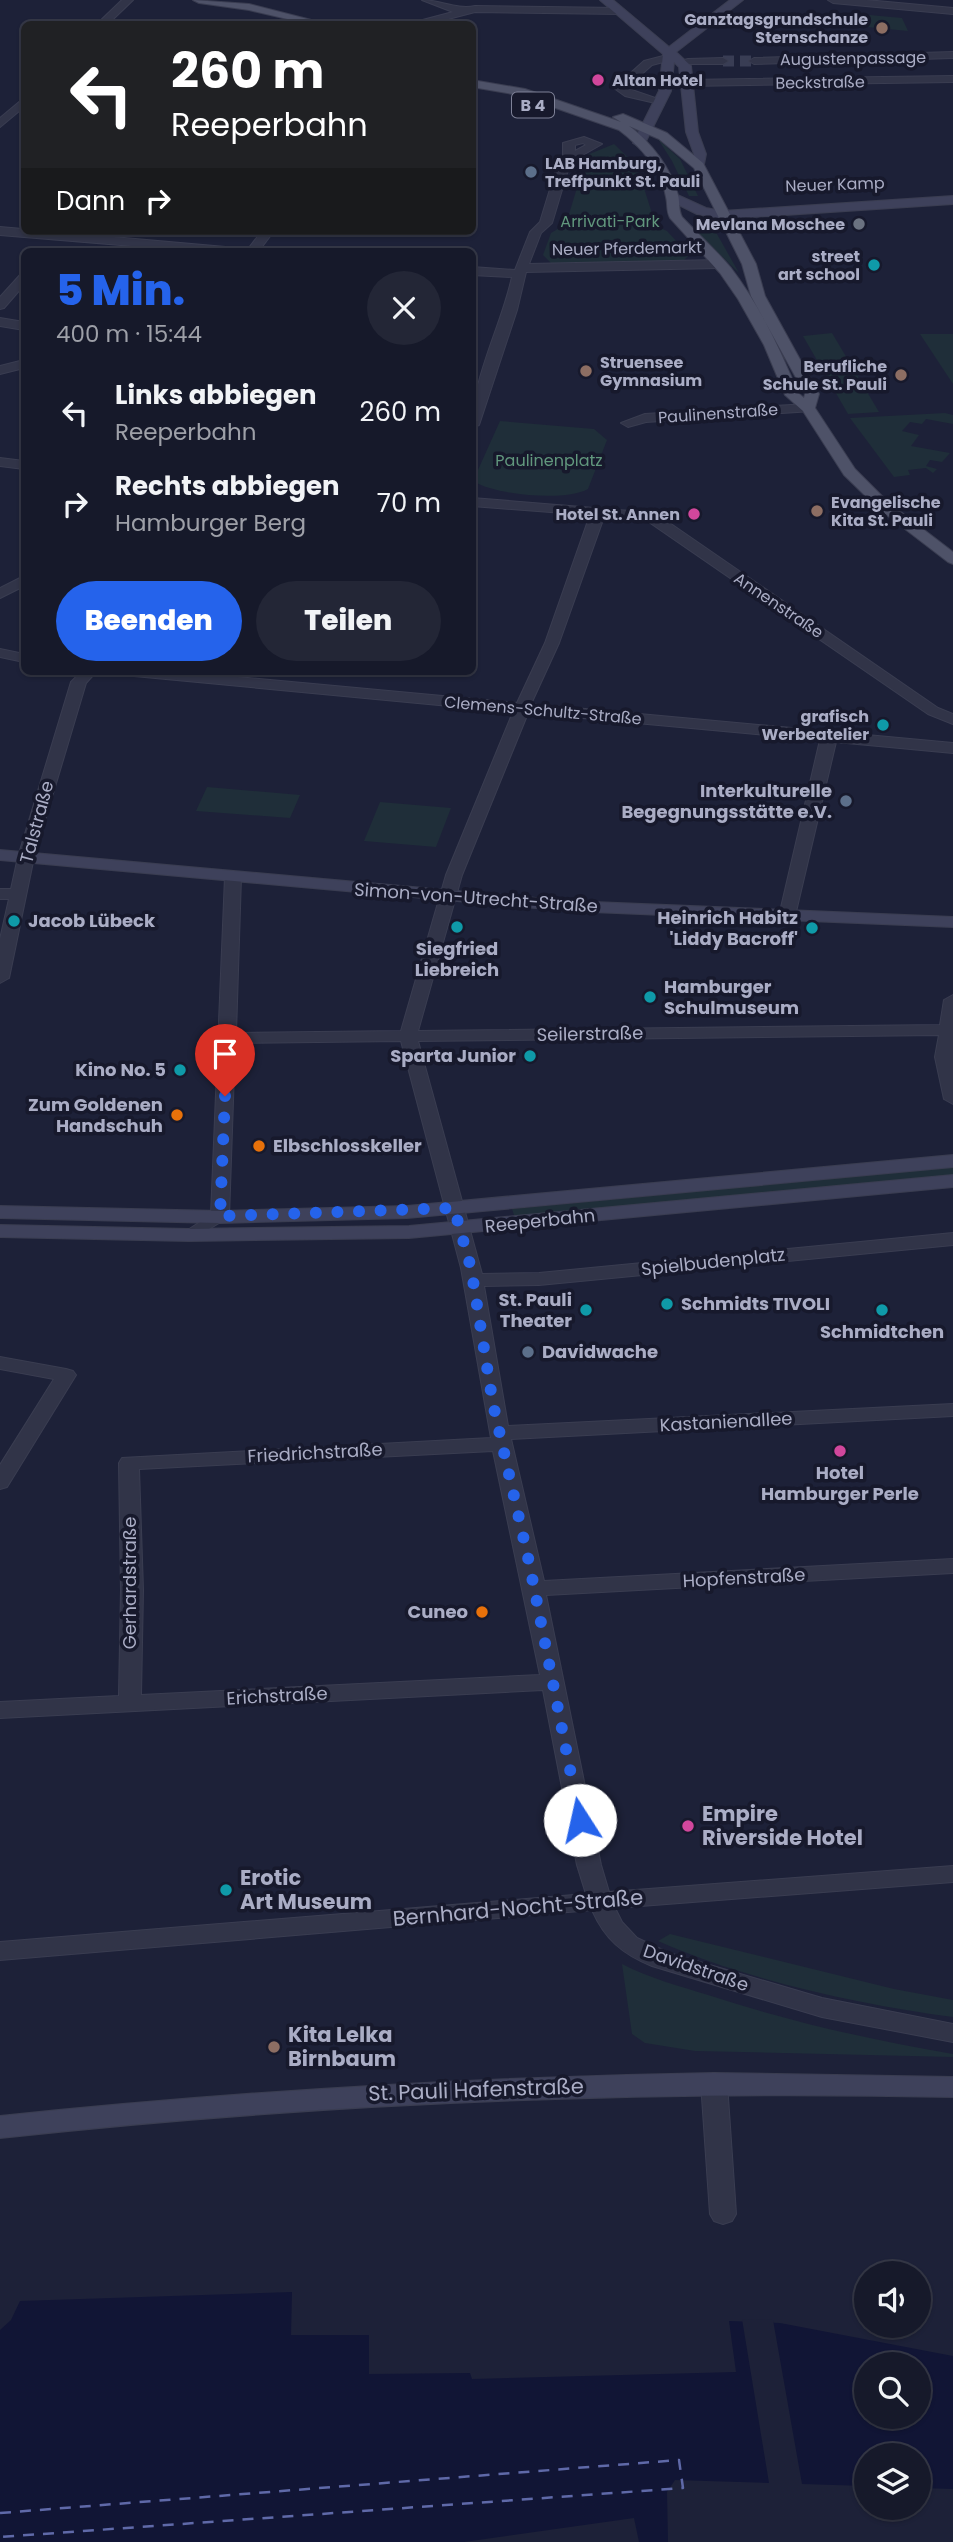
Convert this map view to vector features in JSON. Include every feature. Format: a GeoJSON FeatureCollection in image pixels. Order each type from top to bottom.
{"type":"FeatureCollection","features":[{"type":"Feature","properties":{"kind":"main road"},"geometry":{"type":"LineString","coordinates":[[199,0],[249,7],[308,21]]}},
{"type":"Feature","properties":{"kind":"main road"},"geometry":{"type":"LineString","coordinates":[[606,0],[668,55],[686,64]]}},
{"type":"Feature","properties":{"kind":"main road"},"geometry":{"type":"LineString","coordinates":[[639,143],[666,88],[668,55],[737,0]]}},
{"type":"Feature","properties":{"kind":"main road"},"geometry":{"type":"LineString","coordinates":[[230,6],[242,12],[281,21]]}},
{"type":"Feature","properties":{"kind":"main road"},"geometry":{"type":"LineString","coordinates":[[699,166],[700,154],[692,132],[686,64],[692,48],[708,24]]}},
{"type":"Feature","properties":{"kind":"main road","name":"B 4"},"geometry":{"type":"LineString","coordinates":[[476,75],[648,127],[676,145],[699,166],[751,270],[756,292],[813,394],[808,408]]}},
{"type":"Feature","properties":{"kind":"main road","name":"Neuer Pferdemarkt"},"geometry":{"type":"LineString","coordinates":[[476,84],[521,92],[623,127],[654,156],[673,197],[672,209],[681,225],[719,264]]}},
{"type":"Feature","properties":{"kind":"main road","name":"Neuer Pferdemarkt"},"geometry":{"type":"LineString","coordinates":[[673,197],[702,211]]}},
{"type":"Feature","properties":{"kind":"main road","name":"Neuer Kamp"},"geometry":{"type":"LineString","coordinates":[[720,211],[953,198]]}},
{"type":"Feature","properties":{"kind":"main road","name":"Neuer Pferdemarkt"},"geometry":{"type":"LineString","coordinates":[[681,225],[688,217],[702,211],[720,211]]}},
{"type":"Feature","properties":{"kind":"main road","name":"B 4"},"geometry":{"type":"LineString","coordinates":[[719,264],[758,321],[782,368],[792,395],[808,408],[834,451],[859,483],[917,534],[953,559]]}},
{"type":"Feature","properties":{"kind":"main road","name":"Simon-von-Utrecht-Straße"},"geometry":{"type":"LineString","coordinates":[[0,855],[447,897],[787,916],[953,922]]}},
{"type":"Feature","properties":{"kind":"main road","name":"Reeperbahn"},"geometry":{"type":"LineString","coordinates":[[0,1212],[457,1219],[953,1161]]}},
{"type":"Feature","properties":{"kind":"main road","name":"Reeperbahn"},"geometry":{"type":"LineString","coordinates":[[0,1231],[278,1235],[953,1181]]}},
{"type":"Feature","properties":{"kind":"main road","name":"St. Pauli Hafenstraße"},"geometry":{"type":"LineString","coordinates":[[0,2127],[136,2113],[493,2087],[714,2083],[953,2087]]}},
{"type":"Feature","properties":{"kind":"street"},"geometry":{"type":"LineString","coordinates":[[105,21],[128,0]]}},
{"type":"Feature","properties":{"kind":"street"},"geometry":{"type":"LineString","coordinates":[[427,0],[461,11]]}},
{"type":"Feature","properties":{"kind":"street"},"geometry":{"type":"LineString","coordinates":[[833,0],[953,11]]}},
{"type":"Feature","properties":{"kind":"street"},"geometry":{"type":"LineString","coordinates":[[429,21],[461,11],[619,11]]}},
{"type":"Feature","properties":{"kind":"street"},"geometry":{"type":"LineString","coordinates":[[660,103],[628,94],[619,88],[648,63],[668,55]]}},
{"type":"Feature","properties":{"kind":"street","name":"Augustenpassage"},"geometry":{"type":"LineString","coordinates":[[754,61],[953,55]]}},
{"type":"Feature","properties":{"kind":"street"},"geometry":{"type":"LineString","coordinates":[[686,64],[723,61]]}},
{"type":"Feature","properties":{"kind":"street","name":"Beckstraße"},"geometry":{"type":"LineString","coordinates":[[687,83],[953,79]]}},
{"type":"Feature","properties":{"kind":"street"},"geometry":{"type":"LineString","coordinates":[[0,124],[21,104]]}},
{"type":"Feature","properties":{"kind":"street"},"geometry":{"type":"LineString","coordinates":[[476,408],[511,310],[521,271],[536,232],[546,223],[569,158]]}},
{"type":"Feature","properties":{"kind":"street"},"geometry":{"type":"LineString","coordinates":[[0,232],[21,233]]}},
{"type":"Feature","properties":{"kind":"street"},"geometry":{"type":"LineString","coordinates":[[53,248],[65,235]]}},
{"type":"Feature","properties":{"kind":"street"},"geometry":{"type":"LineString","coordinates":[[76,235],[199,248]]}},
{"type":"Feature","properties":{"kind":"street"},"geometry":{"type":"LineString","coordinates":[[253,248],[264,235]]}},
{"type":"Feature","properties":{"kind":"street","name":"Neuer Pferdemarkt"},"geometry":{"type":"LineString","coordinates":[[476,271],[719,264]]}},
{"type":"Feature","properties":{"kind":"street"},"geometry":{"type":"LineString","coordinates":[[0,304],[21,281]]}},
{"type":"Feature","properties":{"kind":"street"},"geometry":{"type":"LineString","coordinates":[[0,323],[21,326]]}},
{"type":"Feature","properties":{"kind":"street"},"geometry":{"type":"LineString","coordinates":[[0,370],[21,365]]}},
{"type":"Feature","properties":{"kind":"street","name":"Paulinenstraße"},"geometry":{"type":"LineString","coordinates":[[628,423],[645,418],[808,408]]}},
{"type":"Feature","properties":{"kind":"street"},"geometry":{"type":"LineString","coordinates":[[0,462],[21,465]]}},
{"type":"Feature","properties":{"kind":"street"},"geometry":{"type":"LineString","coordinates":[[408,1036],[447,897],[522,708],[552,643],[599,511],[476,502]]}},
{"type":"Feature","properties":{"kind":"street","name":"Annenstraße"},"geometry":{"type":"LineString","coordinates":[[599,511],[650,516],[933,711],[953,719]]}},
{"type":"Feature","properties":{"kind":"street"},"geometry":{"type":"LineString","coordinates":[[0,594],[21,582]]}},
{"type":"Feature","properties":{"kind":"street"},"geometry":{"type":"LineString","coordinates":[[0,653],[21,657]]}},
{"type":"Feature","properties":{"kind":"street","name":"Talstraße"},"geometry":{"type":"LineString","coordinates":[[0,978],[26,857],[79,682],[86,675]]}},
{"type":"Feature","properties":{"kind":"street","name":"Clemens-Schultz-Straße"},"geometry":{"type":"LineString","coordinates":[[190,675],[953,748]]}},
{"type":"Feature","properties":{"kind":"street"},"geometry":{"type":"LineString","coordinates":[[787,916],[829,737]]}},
{"type":"Feature","properties":{"kind":"street"},"geometry":{"type":"LineString","coordinates":[[189,1235],[220,1216],[233,877]]}},
{"type":"Feature","properties":{"kind":"street"},"geometry":{"type":"LineString","coordinates":[[0,894],[18,894]]}},
{"type":"Feature","properties":{"kind":"street"},"geometry":{"type":"LineString","coordinates":[[953,1000],[944,1057],[953,1099]]}},
{"type":"Feature","properties":{"kind":"street","name":"Seilerstraße"},"geometry":{"type":"LineString","coordinates":[[227,1038],[950,1030]]}},
{"type":"Feature","properties":{"kind":"street","name":"Davidstraße"},"geometry":{"type":"LineString","coordinates":[[408,1036],[471,1268],[500,1439],[534,1589],[589,1865],[600,1901],[612,1923],[630,1944],[673,1963],[813,2005],[953,2032]]}},
{"type":"Feature","properties":{"kind":"street","name":"Spielbudenplatz"},"geometry":{"type":"LineString","coordinates":[[472,1280],[539,1279],[953,1238]]}},
{"type":"Feature","properties":{"kind":"street"},"geometry":{"type":"LineString","coordinates":[[0,1363],[66,1375],[0,1482]]}},
{"type":"Feature","properties":{"kind":"street","name":"Kastanienallee"},"geometry":{"type":"LineString","coordinates":[[500,1439],[953,1410]]}},
{"type":"Feature","properties":{"kind":"street","name":"Friedrichstraße"},"geometry":{"type":"LineString","coordinates":[[128,1463],[500,1439]]}},
{"type":"Feature","properties":{"kind":"street","name":"Gerhardstraße"},"geometry":{"type":"LineString","coordinates":[[128,1463],[132,1580],[130,1702]]}},
{"type":"Feature","properties":{"kind":"street","name":"Hopfenstraße"},"geometry":{"type":"LineString","coordinates":[[534,1589],[953,1566]]}},
{"type":"Feature","properties":{"kind":"street","name":"Erichstraße"},"geometry":{"type":"LineString","coordinates":[[0,1710],[553,1682]]}},
{"type":"Feature","properties":{"kind":"street","name":"Bernhard-Nocht-Straße"},"geometry":{"type":"LineString","coordinates":[[0,1951],[953,1874]]}},
{"type":"Feature","properties":{"kind":"street"},"geometry":{"type":"LineString","coordinates":[[714,2083],[723,2214]]}},
{"type":"Feature","properties":{"kind":"green space"},"geometry":{"type":"Polygon","coordinates":[[[859,14],[902,18],[908,31],[847,25],[859,14]]]}},
{"type":"Feature","properties":{"kind":"green space"},"geometry":{"type":"Polygon","coordinates":[[[658,139],[680,159],[698,196],[689,196],[658,139]]]}},
{"type":"Feature","properties":{"kind":"green space","name":"Arrivati-Park"},"geometry":{"type":"Polygon","coordinates":[[[614,144],[637,166],[656,226],[667,231],[689,255],[682,262],[551,263],[543,255],[551,233],[566,224],[587,155],[614,144]]]}},
{"type":"Feature","properties":{"kind":"green space"},"geometry":{"type":"Polygon","coordinates":[[[713,227],[739,273],[693,228],[713,227]]]}},
{"type":"Feature","properties":{"kind":"green space"},"geometry":{"type":"Polygon","coordinates":[[[832,333],[879,412],[848,414],[803,336],[832,333]]]}},
{"type":"Feature","properties":{"kind":"green space"},"geometry":{"type":"Polygon","coordinates":[[[920,334],[953,334],[953,384],[920,334]]]}},
{"type":"Feature","properties":{"kind":"green space"},"geometry":{"type":"Polygon","coordinates":[[[945,413],[953,415],[953,424],[926,419],[922,424],[910,422],[902,431],[919,435],[911,446],[950,453],[942,462],[930,460],[926,466],[937,469],[933,473],[926,468],[908,470],[910,475],[894,477],[850,418],[945,413]]]}},
{"type":"Feature","properties":{"kind":"green space","name":"Paulinenplatz"},"geometry":{"type":"Polygon","coordinates":[[[500,421],[594,429],[607,440],[588,489],[577,493],[547,496],[513,493],[476,482],[476,474],[500,421]]]}},
{"type":"Feature","properties":{"kind":"green space"},"geometry":{"type":"Polygon","coordinates":[[[207,787],[300,795],[290,818],[196,811],[207,787]]]}},
{"type":"Feature","properties":{"kind":"green space"},"geometry":{"type":"Polygon","coordinates":[[[380,802],[451,808],[436,847],[364,841],[380,802]]]}},
{"type":"Feature","properties":{"kind":"green space"},"geometry":{"type":"Polygon","coordinates":[[[953,1167],[953,1175],[515,1218],[512,1209],[953,1167]]]}},
{"type":"Feature","properties":{"kind":"green space"},"geometry":{"type":"Polygon","coordinates":[[[670,1934],[894,1989],[953,2000],[953,2017],[842,1998],[764,1979],[658,1941],[670,1934]]]}},
{"type":"Feature","properties":{"kind":"green space"},"geometry":{"type":"Polygon","coordinates":[[[622,1964],[664,1981],[768,2013],[860,2036],[953,2054],[953,2057],[695,2051],[645,2043],[632,2034],[622,1964]]]}},
{"type":"Feature","properties":{"kind":"water"},"geometry":{"type":"Polygon","coordinates":[[[292,2292],[291,2335],[369,2335],[369,2374],[470,2373],[472,2379],[736,2372],[729,2321],[780,2323],[953,2356],[953,2542],[0,2542],[0,2330],[11,2320],[20,2301],[292,2292]]]}},
{"type":"Feature","properties":{"kind":"pier"},"geometry":{"type":"Polygon","coordinates":[[[742,2319],[773,2320],[802,2484],[854,2486],[854,2520],[931,2520],[931,2488],[953,2489],[953,2542],[668,2542],[667,2492],[675,2480],[769,2483],[742,2319]]]}},
{"type":"Feature","properties":{"kind":"pier"},"geometry":{"type":"Polygon","coordinates":[[[634,2518],[639,2542],[464,2542],[634,2518]]]}},
{"type":"Feature","properties":{"kind":"ferry route"},"geometry":{"type":"LineString","coordinates":[[0,2513],[679,2460],[683,2488],[0,2537]]}},
{"type":"Feature","properties":{"kind":"tunnel"},"geometry":{"type":"LineString","coordinates":[[723,61],[754,61]]}},
{"type":"Feature","properties":{"kind":"place","name":"Ganztagsgrundschule Sternschanze"},"geometry":{"type":"Point","coordinates":[882,28]}},
{"type":"Feature","properties":{"kind":"place","name":"Altan Hotel"},"geometry":{"type":"Point","coordinates":[598,80]}},
{"type":"Feature","properties":{"kind":"place","name":"LAB Hamburg, Treffpunkt St. Pauli"},"geometry":{"type":"Point","coordinates":[531,172]}},
{"type":"Feature","properties":{"kind":"place","name":"Mevlana Moschee"},"geometry":{"type":"Point","coordinates":[859,224]}},
{"type":"Feature","properties":{"kind":"place","name":"street art school"},"geometry":{"type":"Point","coordinates":[874,265]}},
{"type":"Feature","properties":{"kind":"place","name":"Struensee Gymnasium"},"geometry":{"type":"Point","coordinates":[586,371]}},
{"type":"Feature","properties":{"kind":"place","name":"Berufliche Schule St. Pauli"},"geometry":{"type":"Point","coordinates":[901,375]}},
{"type":"Feature","properties":{"kind":"place","name":"Evangelische Kita St. Pauli"},"geometry":{"type":"Point","coordinates":[817,511]}},
{"type":"Feature","properties":{"kind":"place","name":"Hotel St. Annen"},"geometry":{"type":"Point","coordinates":[694,514]}},
{"type":"Feature","properties":{"kind":"place","name":"grafisch Werbeatelier"},"geometry":{"type":"Point","coordinates":[883,725]}},
{"type":"Feature","properties":{"kind":"place","name":"Interkulturelle Begegnungsstätte e.V."},"geometry":{"type":"Point","coordinates":[846,801]}},
{"type":"Feature","properties":{"kind":"place","name":"Jacob Lübeck"},"geometry":{"type":"Point","coordinates":[14,921]}},
{"type":"Feature","properties":{"kind":"place","name":"Siegfried Liebreich"},"geometry":{"type":"Point","coordinates":[457,927]}},
{"type":"Feature","properties":{"kind":"place","name":"Heinrich Habitz 'Liddy Bacroff'"},"geometry":{"type":"Point","coordinates":[812,928]}},
{"type":"Feature","properties":{"kind":"place","name":"Hamburger Schulmuseum"},"geometry":{"type":"Point","coordinates":[650,997]}},
{"type":"Feature","properties":{"kind":"place","name":"Sparta Junior"},"geometry":{"type":"Point","coordinates":[530,1056]}},
{"type":"Feature","properties":{"kind":"place","name":"Kino No. 5"},"geometry":{"type":"Point","coordinates":[180,1070]}},
{"type":"Feature","properties":{"kind":"place","name":"Zum Goldenen Handschuh"},"geometry":{"type":"Point","coordinates":[177,1115]}},
{"type":"Feature","properties":{"kind":"place","name":"Elbschlosskeller"},"geometry":{"type":"Point","coordinates":[259,1146]}},
{"type":"Feature","properties":{"kind":"place","name":"Schmidts TIVOLI"},"geometry":{"type":"Point","coordinates":[667,1304]}},
{"type":"Feature","properties":{"kind":"place","name":"St. Pauli Theater"},"geometry":{"type":"Point","coordinates":[586,1310]}},
{"type":"Feature","properties":{"kind":"place","name":"Schmidtchen"},"geometry":{"type":"Point","coordinates":[882,1310]}},
{"type":"Feature","properties":{"kind":"place","name":"Davidwache"},"geometry":{"type":"Point","coordinates":[528,1352]}},
{"type":"Feature","properties":{"kind":"place","name":"Hotel Hamburger Perle"},"geometry":{"type":"Point","coordinates":[840,1451]}},
{"type":"Feature","properties":{"kind":"place","name":"Cuneo"},"geometry":{"type":"Point","coordinates":[482,1612]}},
{"type":"Feature","properties":{"kind":"place","name":"Empire Riverside Hotel"},"geometry":{"type":"Point","coordinates":[688,1826]}},
{"type":"Feature","properties":{"kind":"place","name":"Erotic Art Museum"},"geometry":{"type":"Point","coordinates":[226,1890]}},
{"type":"Feature","properties":{"kind":"place","name":"Kita Lelka Birnbaum"},"geometry":{"type":"Point","coordinates":[274,2047]}},
{"type":"Feature","properties":{"kind":"route"},"geometry":{"type":"LineString","coordinates":[[225,1096],[220,1216],[407,1212],[454,1208],[471,1268],[493,1404],[529,1562],[580,1820]]}}]}
